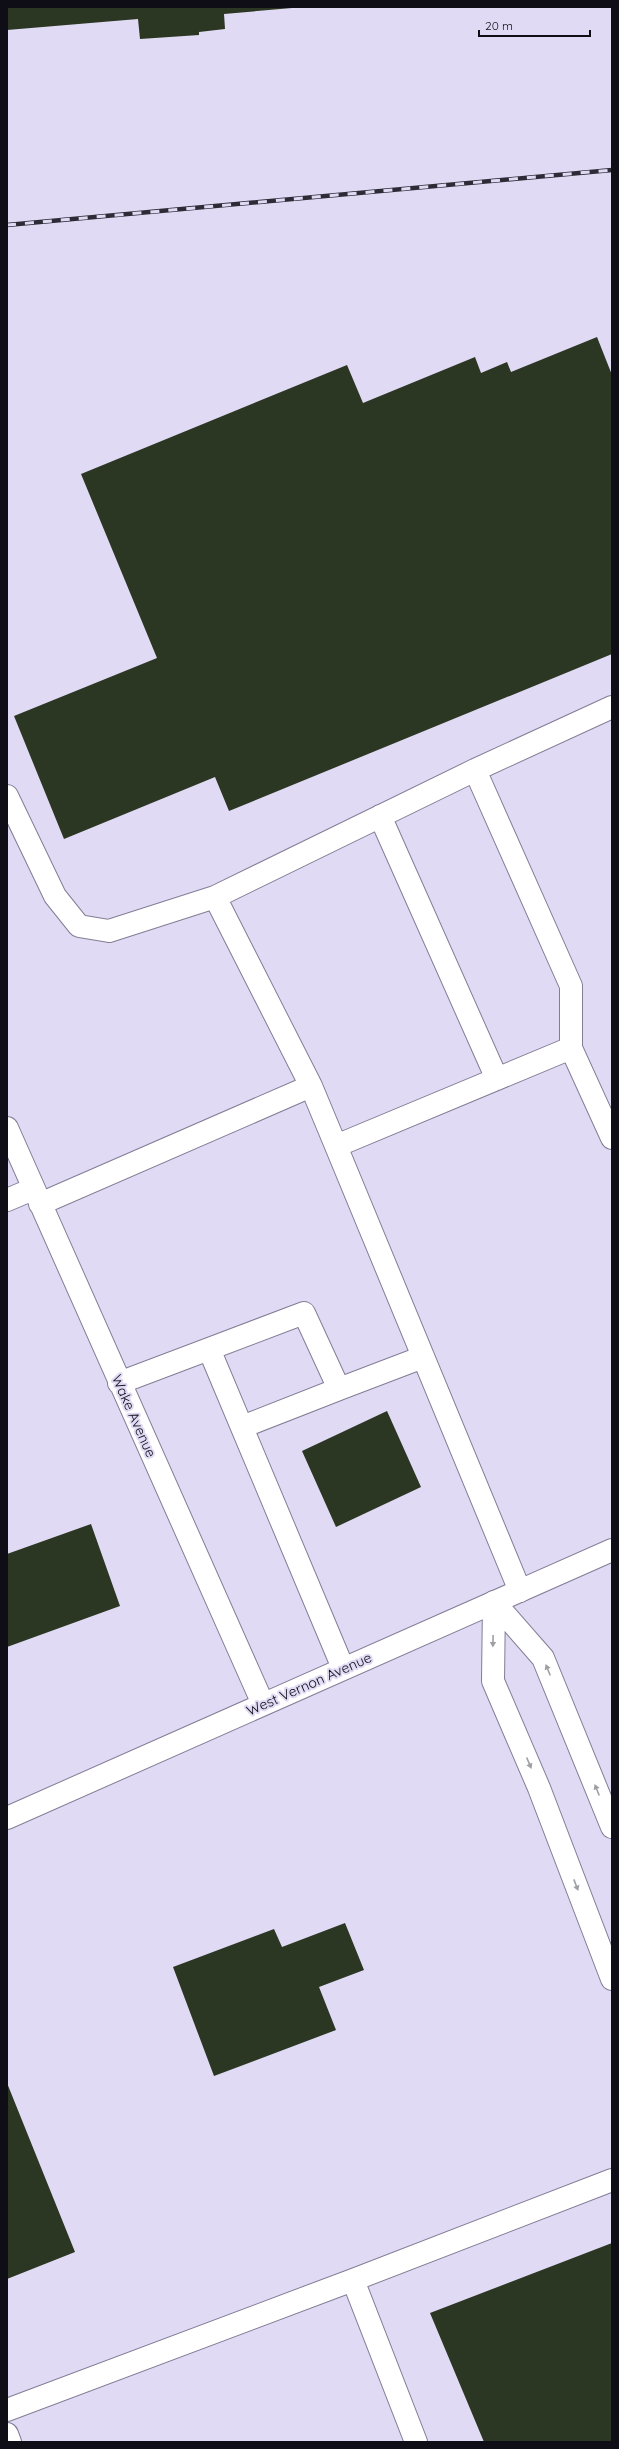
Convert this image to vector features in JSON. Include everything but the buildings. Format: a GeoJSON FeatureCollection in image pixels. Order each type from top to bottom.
{"type":"FeatureCollection","features":[{"type":"Feature","properties":{"kind":"main road"},"geometry":{"type":"LineString","coordinates":[[7,796],[55,896],[79,926],[109,931],[215,897],[475,770],[612,707]]}},
{"type":"Feature","properties":{"kind":"main road"},"geometry":{"type":"LineString","coordinates":[[475,770],[571,986],[571,1048],[612,1138]]}},
{"type":"Feature","properties":{"kind":"main road"},"geometry":{"type":"LineString","coordinates":[[380,816],[497,1079]]}},
{"type":"Feature","properties":{"kind":"main road"},"geometry":{"type":"LineString","coordinates":[[215,897],[311,1086],[520,1591]]}},
{"type":"Feature","properties":{"kind":"main road"},"geometry":{"type":"LineString","coordinates":[[336,1146],[571,1048]]}},
{"type":"Feature","properties":{"kind":"main road"},"geometry":{"type":"LineString","coordinates":[[7,1200],[36,1197],[311,1086]]}},
{"type":"Feature","properties":{"kind":"main road","name":"Wake Avenue"},"geometry":{"type":"LineString","coordinates":[[7,1128],[36,1197],[263,1704]]}},
{"type":"Feature","properties":{"kind":"main road"},"geometry":{"type":"LineString","coordinates":[[119,1383],[304,1313],[339,1389]]}},
{"type":"Feature","properties":{"kind":"main road"},"geometry":{"type":"LineString","coordinates":[[209,1349],[343,1668]]}},
{"type":"Feature","properties":{"kind":"main road"},"geometry":{"type":"LineString","coordinates":[[242,1427],[424,1357]]}},
{"type":"Feature","properties":{"kind":"main road","name":"West Vernon Avenue"},"geometry":{"type":"LineString","coordinates":[[7,1818],[612,1550]]}},
{"type":"Feature","properties":{"kind":"main road"},"geometry":{"type":"LineString","coordinates":[[494,1602],[543,1658],[612,1826]]}},
{"type":"Feature","properties":{"kind":"main road"},"geometry":{"type":"LineString","coordinates":[[494,1602],[493,1681],[539,1788],[612,1979]]}},
{"type":"Feature","properties":{"kind":"main road"},"geometry":{"type":"LineString","coordinates":[[7,2410],[353,2280],[612,2180]]}},
{"type":"Feature","properties":{"kind":"main road"},"geometry":{"type":"LineString","coordinates":[[353,2280],[416,2442]]}},
{"type":"Feature","properties":{"kind":"main road"},"geometry":{"type":"LineString","coordinates":[[7,2434],[10,2442]]}},
{"type":"Feature","properties":{"kind":"railway"},"geometry":{"type":"LineString","coordinates":[[7,225],[612,170]]}}]}
